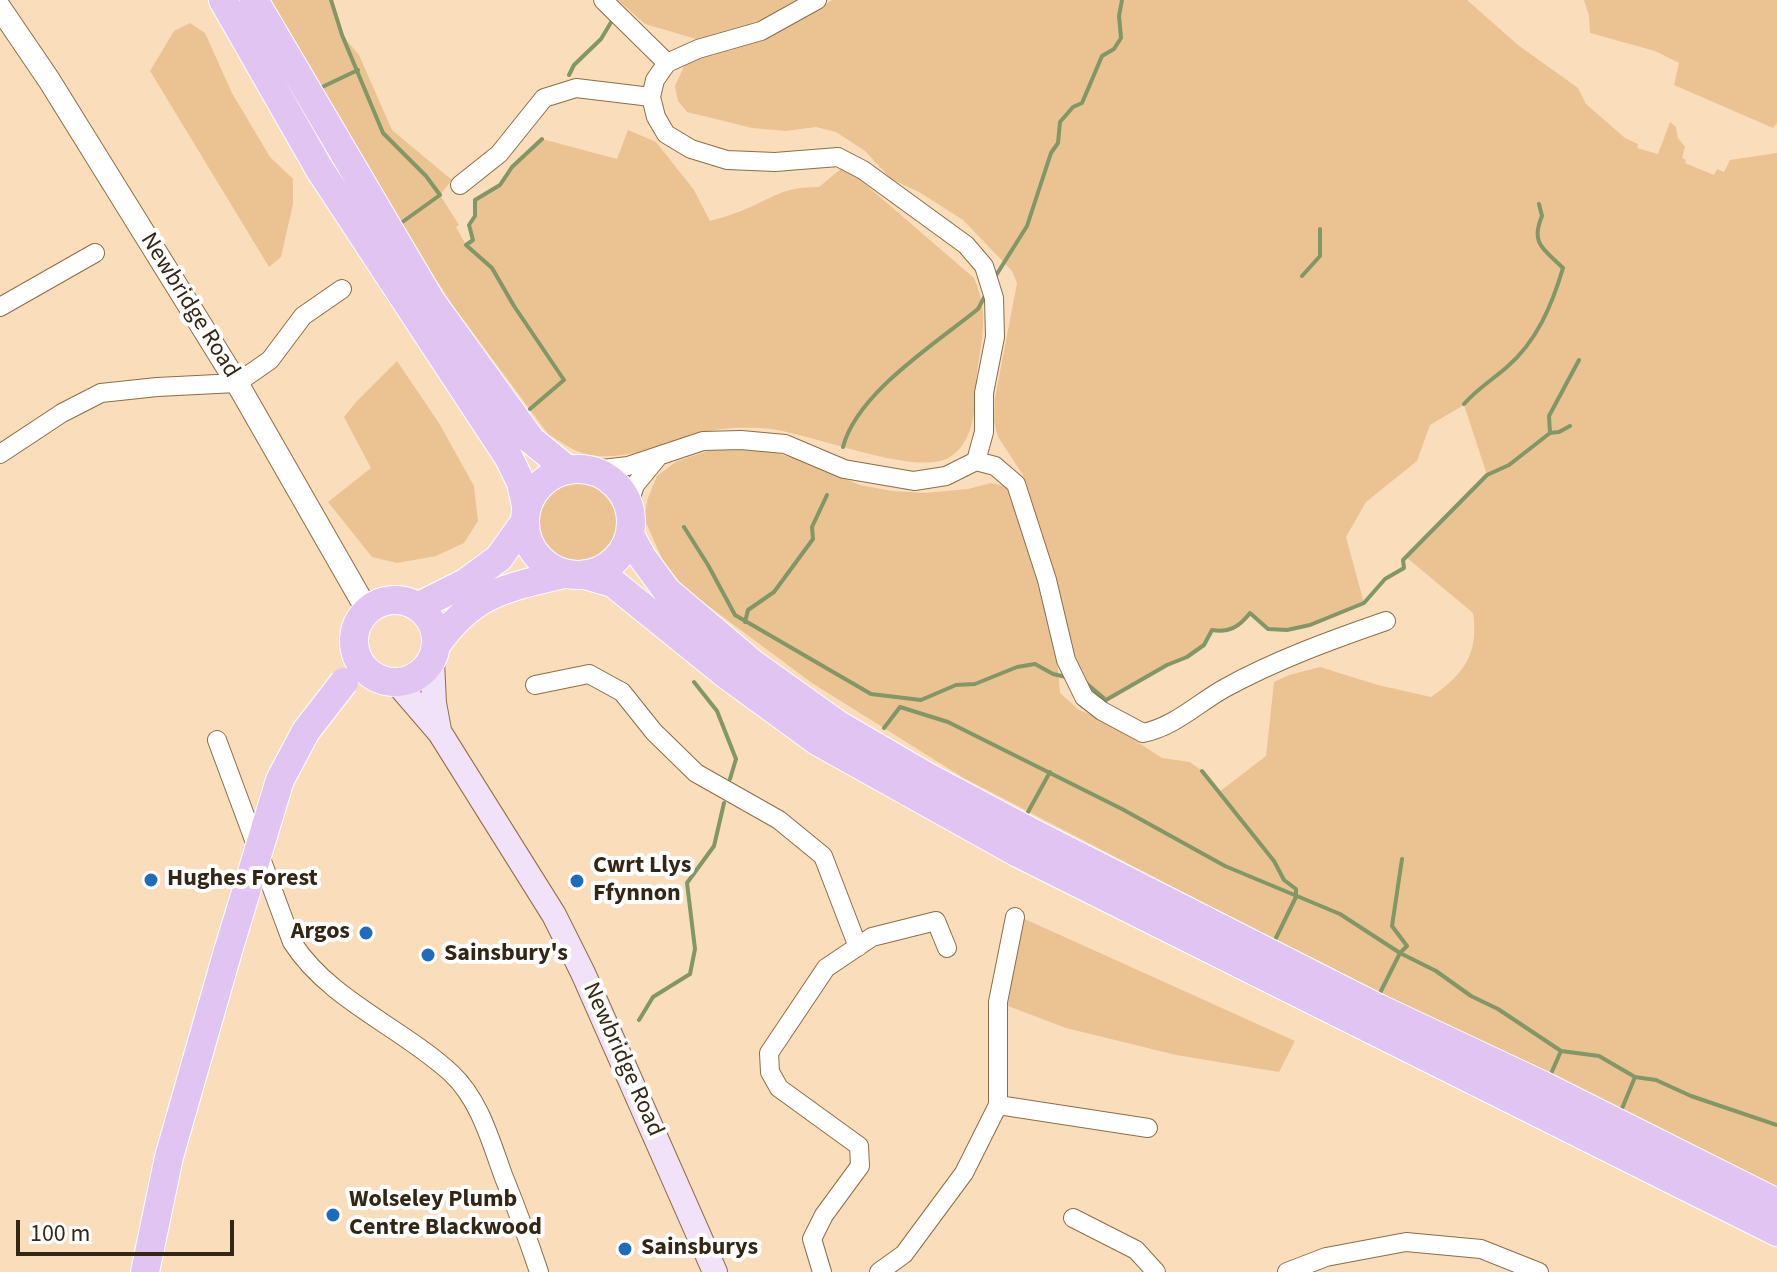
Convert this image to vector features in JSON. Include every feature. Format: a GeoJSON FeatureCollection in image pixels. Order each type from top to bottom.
{"type":"FeatureCollection","features":[{"type":"Feature","properties":{"kind":"main road"},"geometry":{"type":"LineString","coordinates":[[223,0],[320,170],[509,458],[521,483],[526,536],[540,559],[574,575],[613,583],[728,676],[817,741],[1016,852],[1777,1232]]}},
{"type":"Feature","properties":{"kind":"main road"},"geometry":{"type":"LineString","coordinates":[[254,0],[431,301],[531,440],[581,470],[615,484],[629,503],[632,519],[624,550],[614,562],[600,571],[518,585],[478,601],[455,620],[417,677],[397,683],[352,672]]}},
{"type":"Feature","properties":{"kind":"main road"},"geometry":{"type":"LineString","coordinates":[[419,606],[465,583],[499,558],[525,515],[536,487],[548,477],[581,470]]}},
{"type":"Feature","properties":{"kind":"main road"},"geometry":{"type":"LineString","coordinates":[[630,535],[667,591],[753,664],[837,724],[926,776],[1376,1007],[1542,1085],[1777,1203]]}},
{"type":"Feature","properties":{"kind":"main road"},"geometry":{"type":"LineString","coordinates":[[145,1272],[169,1157],[280,780],[306,731],[352,672],[355,633],[367,610],[378,602],[392,599],[406,600],[419,606],[430,622],[434,652]]}},
{"type":"Feature","properties":{"kind":"main road","name":"Newbridge Road"},"geometry":{"type":"LineString","coordinates":[[434,652],[434,703],[440,733]]}},
{"type":"Feature","properties":{"kind":"main road","name":"Newbridge Road"},"geometry":{"type":"LineString","coordinates":[[397,683],[440,733],[521,860],[566,939],[715,1272]]}},
{"type":"Feature","properties":{"kind":"street"},"geometry":{"type":"LineString","coordinates":[[603,0],[667,63]]}},
{"type":"Feature","properties":{"kind":"street"},"geometry":{"type":"LineString","coordinates":[[817,0],[761,31],[698,49],[667,63],[655,80],[651,97],[656,117],[666,134],[691,149],[727,160],[753,162],[838,157],[863,170],[966,245],[984,266],[994,298],[995,337],[984,393],[984,432],[976,461]]}},
{"type":"Feature","properties":{"kind":"street","name":"Newbridge Road"},"geometry":{"type":"LineString","coordinates":[[0,8],[49,80],[237,383],[367,610]]}},
{"type":"Feature","properties":{"kind":"street"},"geometry":{"type":"LineString","coordinates":[[460,185],[499,154],[544,98],[576,88],[651,97]]}},
{"type":"Feature","properties":{"kind":"street"},"geometry":{"type":"LineString","coordinates":[[0,307],[95,253]]}},
{"type":"Feature","properties":{"kind":"street"},"geometry":{"type":"LineString","coordinates":[[0,453],[62,413],[101,393],[237,383],[270,360],[303,316],[342,289]]}},
{"type":"Feature","properties":{"kind":"street"},"geometry":{"type":"LineString","coordinates":[[581,470],[619,467],[703,441],[785,444],[844,469],[914,481],[946,476],[976,461],[995,466],[1016,484],[1044,568],[1066,660],[1084,697],[1128,727],[1143,733],[1168,724],[1222,689],[1278,662],[1386,621]]}},
{"type":"Feature","properties":{"kind":"street"},"geometry":{"type":"LineString","coordinates":[[629,503],[635,485],[658,457]]}},
{"type":"Feature","properties":{"kind":"street"},"geometry":{"type":"LineString","coordinates":[[535,685],[589,674],[622,692],[654,732],[696,773],[779,820],[823,856],[858,947]]}},
{"type":"Feature","properties":{"kind":"street"},"geometry":{"type":"LineString","coordinates":[[217,740],[292,942],[305,963],[450,1072],[468,1092],[482,1117],[539,1272]]}},
{"type":"Feature","properties":{"kind":"street"},"geometry":{"type":"LineString","coordinates":[[879,1272],[904,1254],[964,1173],[998,1105],[998,1002],[1015,917]]}},
{"type":"Feature","properties":{"kind":"street"},"geometry":{"type":"LineString","coordinates":[[822,1272],[812,1239],[824,1215],[860,1166],[859,1146],[779,1088],[770,1072],[769,1053],[826,968],[872,937],[936,921],[947,948]]}},
{"type":"Feature","properties":{"kind":"street"},"geometry":{"type":"LineString","coordinates":[[998,1105],[1148,1128]]}},
{"type":"Feature","properties":{"kind":"street"},"geometry":{"type":"LineString","coordinates":[[1073,1218],[1136,1250],[1156,1272]]}},
{"type":"Feature","properties":{"kind":"street"},"geometry":{"type":"LineString","coordinates":[[1287,1272],[1326,1257],[1406,1242],[1481,1249],[1511,1266],[1539,1272]]}},
{"type":"Feature","properties":{"kind":"shaded area"},"geometry":{"type":"Polygon","coordinates":[[[271,0],[331,0],[342,35],[359,55],[392,130],[452,180],[440,195],[459,225],[456,227],[466,245],[473,240],[469,225],[475,216],[475,200],[500,185],[512,167],[542,139],[617,159],[628,130],[656,142],[694,190],[710,221],[786,191],[819,187],[842,168],[858,178],[974,278],[982,306],[983,331],[974,415],[964,443],[950,457],[934,462],[912,462],[779,430],[737,428],[699,433],[629,454],[601,456],[576,451],[548,434],[451,303],[384,196],[271,0]]]}},
{"type":"Feature","properties":{"kind":"shaded area"},"geometry":{"type":"Polygon","coordinates":[[[618,0],[802,0],[724,37],[703,41],[645,24],[618,0]]]}},
{"type":"Feature","properties":{"kind":"shaded area"},"geometry":{"type":"Polygon","coordinates":[[[832,0],[1467,0],[1518,45],[1578,88],[1586,104],[1625,138],[1638,144],[1637,148],[1658,154],[1670,122],[1676,127],[1678,138],[1685,147],[1682,158],[1686,160],[1685,163],[1714,175],[1717,169],[1724,172],[1730,160],[1777,153],[1777,1189],[1286,946],[962,777],[812,683],[684,588],[663,561],[644,518],[648,498],[657,476],[677,461],[717,448],[753,447],[798,459],[860,485],[892,491],[925,493],[968,489],[991,483],[1005,486],[1015,496],[1056,646],[1060,693],[1079,710],[1104,720],[1162,758],[1190,762],[1219,792],[1266,756],[1274,682],[1320,667],[1431,697],[1460,671],[1471,652],[1473,613],[1406,557],[1487,475],[1464,405],[1430,425],[1417,461],[1366,502],[1346,537],[1364,603],[1294,630],[1270,629],[1250,613],[1233,628],[1212,630],[1204,645],[1187,657],[1106,700],[1084,681],[1068,643],[1053,569],[1023,475],[998,437],[994,421],[995,398],[1017,283],[1012,271],[963,220],[919,192],[891,179],[865,151],[836,132],[816,127],[786,131],[752,128],[687,112],[678,101],[675,86],[685,64],[780,29],[832,0]]]}},
{"type":"Feature","properties":{"kind":"shaded area"},"geometry":{"type":"Polygon","coordinates":[[[1584,0],[1777,0],[1777,123],[1773,128],[1674,85],[1679,63],[1655,51],[1590,33],[1584,0]]]}},
{"type":"Feature","properties":{"kind":"shaded area"},"geometry":{"type":"Polygon","coordinates":[[[190,23],[205,33],[232,93],[270,157],[293,179],[293,204],[281,257],[269,267],[150,71],[174,31],[190,23]]]}},
{"type":"Feature","properties":{"kind":"shaded area"},"geometry":{"type":"Polygon","coordinates":[[[397,361],[439,423],[474,486],[478,521],[464,543],[436,556],[397,563],[372,557],[328,502],[371,468],[344,417],[397,361]]]}},
{"type":"Feature","properties":{"kind":"shaded area"},"geometry":{"type":"Polygon","coordinates":[[[569,482],[585,482],[606,493],[617,514],[617,530],[606,551],[585,562],[569,562],[555,556],[543,544],[537,530],[537,514],[543,500],[555,488],[569,482]]]}},
{"type":"Feature","properties":{"kind":"shaded area"},"geometry":{"type":"Polygon","coordinates":[[[1018,916],[1295,1041],[1279,1072],[1176,1055],[1066,1028],[1008,1006],[1018,916]]]}},
{"type":"Feature","properties":{"kind":"waterway"},"geometry":{"type":"LineString","coordinates":[[331,0],[342,35],[383,133],[426,176],[440,195],[401,223]]}},
{"type":"Feature","properties":{"kind":"waterway"},"geometry":{"type":"LineString","coordinates":[[995,277],[1027,226],[1051,153],[1058,143],[1060,122],[1073,107],[1082,103],[1102,56],[1114,49],[1121,38],[1119,16],[1122,0]]}},
{"type":"Feature","properties":{"kind":"waterway"},"geometry":{"type":"LineString","coordinates":[[569,75],[574,65],[601,39],[613,19]]}},
{"type":"Feature","properties":{"kind":"waterway"},"geometry":{"type":"LineString","coordinates":[[320,88],[358,70]]}},
{"type":"Feature","properties":{"kind":"waterway"},"geometry":{"type":"LineString","coordinates":[[530,409],[564,380],[492,268],[466,245],[473,240],[469,225],[475,216],[475,200],[500,185],[512,167],[542,139]]}},
{"type":"Feature","properties":{"kind":"waterway"},"geometry":{"type":"LineString","coordinates":[[1464,404],[1518,357],[1542,322],[1554,295],[1563,268],[1538,240],[1542,216],[1539,204]]}},
{"type":"Feature","properties":{"kind":"waterway"},"geometry":{"type":"LineString","coordinates":[[1302,276],[1320,256],[1320,229]]}},
{"type":"Feature","properties":{"kind":"waterway"},"geometry":{"type":"LineString","coordinates":[[843,447],[851,427],[881,389],[978,309],[987,292]]}},
{"type":"Feature","properties":{"kind":"waterway"},"geometry":{"type":"LineString","coordinates":[[1086,683],[1106,700],[1187,657],[1204,645],[1212,630],[1233,628],[1250,613],[1268,629],[1287,630],[1310,625],[1364,603],[1385,579],[1404,568],[1403,560],[1487,475],[1509,465],[1550,433],[1549,416],[1579,360]]}},
{"type":"Feature","properties":{"kind":"waterway"},"geometry":{"type":"LineString","coordinates":[[1550,433],[1570,426]]}},
{"type":"Feature","properties":{"kind":"waterway"},"geometry":{"type":"LineString","coordinates":[[745,622],[748,610],[774,592],[813,539],[812,527],[827,495]]}},
{"type":"Feature","properties":{"kind":"waterway"},"geometry":{"type":"LineString","coordinates":[[684,527],[735,615],[871,694],[921,700],[956,685],[975,684],[1017,667],[1035,664],[1066,677]]}},
{"type":"Feature","properties":{"kind":"waterway"},"geometry":{"type":"LineString","coordinates":[[694,682],[717,711],[736,759],[730,779]]}},
{"type":"Feature","properties":{"kind":"waterway"},"geometry":{"type":"LineString","coordinates":[[884,728],[900,707],[948,722],[1122,809],[1225,866],[1340,914],[1400,953],[1436,971],[1471,996],[1498,1009],[1561,1051],[1599,1056],[1635,1077],[1656,1080],[1691,1096],[1777,1125]]}},
{"type":"Feature","properties":{"kind":"waterway"},"geometry":{"type":"LineString","coordinates":[[1202,771],[1274,861],[1284,880],[1296,889],[1296,897],[1275,940]]}},
{"type":"Feature","properties":{"kind":"waterway"},"geometry":{"type":"LineString","coordinates":[[1028,812],[1050,772]]}},
{"type":"Feature","properties":{"kind":"waterway"},"geometry":{"type":"LineString","coordinates":[[639,1020],[653,997],[690,974],[695,949],[687,883],[714,846],[724,803]]}},
{"type":"Feature","properties":{"kind":"waterway"},"geometry":{"type":"LineString","coordinates":[[1380,993],[1400,953],[1407,946],[1392,926],[1402,859]]}},
{"type":"Feature","properties":{"kind":"waterway"},"geometry":{"type":"LineString","coordinates":[[1550,1076],[1561,1051]]}},
{"type":"Feature","properties":{"kind":"waterway"},"geometry":{"type":"LineString","coordinates":[[1621,1111],[1635,1077]]}},
{"type":"Feature","properties":{"kind":"place","name":"Hughes Forest"},"geometry":{"type":"Point","coordinates":[151,880]}},
{"type":"Feature","properties":{"kind":"place","name":"Cwrt Llys Ffynnon"},"geometry":{"type":"Point","coordinates":[577,881]}},
{"type":"Feature","properties":{"kind":"place","name":"Argos"},"geometry":{"type":"Point","coordinates":[366,933]}},
{"type":"Feature","properties":{"kind":"place","name":"Sainsbury's"},"geometry":{"type":"Point","coordinates":[428,955]}},
{"type":"Feature","properties":{"kind":"place","name":"Wolseley Plumb Centre Blackwood"},"geometry":{"type":"Point","coordinates":[333,1215]}},
{"type":"Feature","properties":{"kind":"place","name":"Sainsburys"},"geometry":{"type":"Point","coordinates":[625,1249]}}]}
